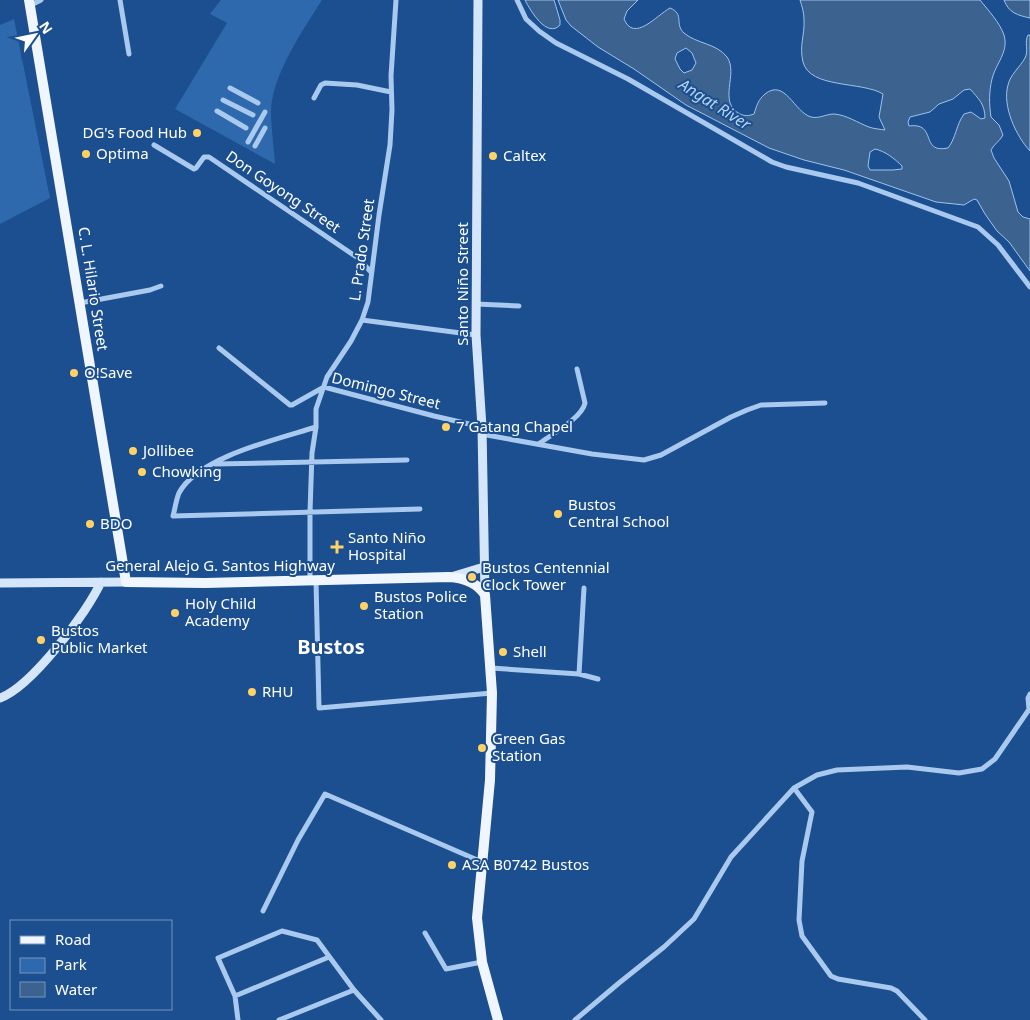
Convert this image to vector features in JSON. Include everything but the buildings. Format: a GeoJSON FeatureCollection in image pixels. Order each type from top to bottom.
{"type":"FeatureCollection","features":[{"type":"Feature","properties":{"kind":"main road","name":"C. L. Hilario Street"},"geometry":{"type":"LineString","coordinates":[[29,3],[126,582]]}},
{"type":"Feature","properties":{"kind":"main road","name":"General Alejo G. Santos Highway"},"geometry":{"type":"LineString","coordinates":[[126,582],[313,581],[449,577],[469,581],[485,594]]}},
{"type":"Feature","properties":{"kind":"main road"},"geometry":{"type":"LineString","coordinates":[[485,594],[492,693],[490,780],[477,918],[482,962],[498,1020]]}},
{"type":"Feature","properties":{"kind":"street"},"geometry":{"type":"LineString","coordinates":[[29,3],[42,0]]}},
{"type":"Feature","properties":{"kind":"street"},"geometry":{"type":"LineString","coordinates":[[120,0],[129,54]]}},
{"type":"Feature","properties":{"kind":"street","name":"L. Prado Street"},"geometry":{"type":"LineString","coordinates":[[396,0],[391,76],[390,145],[368,302],[362,320],[351,341],[327,377],[316,409],[310,512],[319,708],[492,693]]}},
{"type":"Feature","properties":{"kind":"street","name":"Santo Niño Street"},"geometry":{"type":"LineString","coordinates":[[478,0],[476,336],[481,430],[485,594]]}},
{"type":"Feature","properties":{"kind":"street"},"geometry":{"type":"LineString","coordinates":[[517,0],[526,19],[556,43],[628,79],[772,162],[858,184],[978,227],[998,245],[1030,287]]}},
{"type":"Feature","properties":{"kind":"street"},"geometry":{"type":"LineString","coordinates":[[314,98],[321,85],[325,83],[356,85],[391,92]]}},
{"type":"Feature","properties":{"kind":"street"},"geometry":{"type":"LineString","coordinates":[[230,88],[258,103]]}},
{"type":"Feature","properties":{"kind":"street"},"geometry":{"type":"LineString","coordinates":[[223,100],[252,115]]}},
{"type":"Feature","properties":{"kind":"street"},"geometry":{"type":"LineString","coordinates":[[217,111],[246,128]]}},
{"type":"Feature","properties":{"kind":"street"},"geometry":{"type":"LineString","coordinates":[[248,142],[265,112]]}},
{"type":"Feature","properties":{"kind":"street"},"geometry":{"type":"LineString","coordinates":[[255,146],[265,128]]}},
{"type":"Feature","properties":{"kind":"street","name":"Don Goyong Street"},"geometry":{"type":"LineString","coordinates":[[154,145],[194,169],[204,157],[209,157],[358,258],[371,272]]}},
{"type":"Feature","properties":{"kind":"street"},"geometry":{"type":"LineString","coordinates":[[80,303],[150,290],[161,286]]}},
{"type":"Feature","properties":{"kind":"street"},"geometry":{"type":"LineString","coordinates":[[476,304],[519,306]]}},
{"type":"Feature","properties":{"kind":"street"},"geometry":{"type":"LineString","coordinates":[[362,320],[476,336]]}},
{"type":"Feature","properties":{"kind":"street","name":"Domingo Street"},"geometry":{"type":"LineString","coordinates":[[219,348],[290,405],[324,387],[481,430],[540,444],[626,459],[652,459],[731,416],[761,405],[825,402]]}},
{"type":"Feature","properties":{"kind":"street"},"geometry":{"type":"LineString","coordinates":[[540,444],[574,419],[584,408],[585,402],[576,369]]}},
{"type":"Feature","properties":{"kind":"street"},"geometry":{"type":"LineString","coordinates":[[316,427],[240,451],[210,464],[190,480],[179,494],[173,516],[420,509]]}},
{"type":"Feature","properties":{"kind":"street"},"geometry":{"type":"LineString","coordinates":[[210,464],[407,460]]}},
{"type":"Feature","properties":{"kind":"street"},"geometry":{"type":"LineString","coordinates":[[449,577],[484,567]]}},
{"type":"Feature","properties":{"kind":"street"},"geometry":{"type":"LineString","coordinates":[[0,698],[17,688],[44,662],[89,605],[101,582]]}},
{"type":"Feature","properties":{"kind":"street","name":"General Alejo G. Santos Highway"},"geometry":{"type":"LineString","coordinates":[[0,583],[126,582]]}},
{"type":"Feature","properties":{"kind":"street"},"geometry":{"type":"LineString","coordinates":[[579,674],[584,588]]}},
{"type":"Feature","properties":{"kind":"street"},"geometry":{"type":"LineString","coordinates":[[491,668],[579,674],[598,679]]}},
{"type":"Feature","properties":{"kind":"street"},"geometry":{"type":"LineString","coordinates":[[575,1020],[664,947],[694,919],[731,857],[794,788],[817,775],[837,770],[908,767],[959,773],[982,769],[995,759],[1030,709],[1028,698],[1030,694]]}},
{"type":"Feature","properties":{"kind":"street"},"geometry":{"type":"LineString","coordinates":[[794,788],[812,812],[802,861],[799,920],[802,936],[831,976],[838,979],[891,988],[925,1020]]}},
{"type":"Feature","properties":{"kind":"street"},"geometry":{"type":"LineString","coordinates":[[263,911],[298,840],[325,794],[482,862]]}},
{"type":"Feature","properties":{"kind":"street"},"geometry":{"type":"LineString","coordinates":[[238,1020],[235,996],[218,958],[282,931],[317,940],[354,990],[381,1020]]}},
{"type":"Feature","properties":{"kind":"street"},"geometry":{"type":"LineString","coordinates":[[425,933],[446,969],[482,962]]}},
{"type":"Feature","properties":{"kind":"street"},"geometry":{"type":"LineString","coordinates":[[235,996],[330,956]]}},
{"type":"Feature","properties":{"kind":"street"},"geometry":{"type":"LineString","coordinates":[[279,1020],[354,990]]}},
{"type":"Feature","properties":{"kind":"green space"},"geometry":{"type":"Polygon","coordinates":[[[221,0],[322,0],[290,53],[277,83],[271,111],[275,164],[175,109],[227,23],[210,14],[221,0]]]}},
{"type":"Feature","properties":{"kind":"green space"},"geometry":{"type":"Polygon","coordinates":[[[14,19],[50,198],[0,224],[0,25],[14,19]]]}},
{"type":"Feature","properties":{"kind":"water"},"geometry":{"type":"Polygon","coordinates":[[[525,0],[554,0],[560,25],[555,28],[545,26],[535,16],[525,0]]]}},
{"type":"Feature","properties":{"kind":"water","name":"Angat River"},"geometry":{"type":"Polygon","coordinates":[[[558,0],[638,0],[627,11],[624,19],[628,26],[634,28],[646,25],[670,8],[677,13],[681,30],[684,33],[723,52],[727,57],[731,71],[730,102],[733,109],[740,114],[747,116],[754,114],[758,103],[765,94],[772,90],[778,90],[811,117],[834,114],[848,117],[871,128],[885,130],[879,117],[883,94],[863,87],[826,81],[808,71],[802,56],[804,19],[800,0],[980,0],[997,21],[1004,35],[1005,47],[990,88],[991,117],[999,125],[1003,135],[991,150],[1009,181],[1018,212],[1023,217],[1030,219],[1030,271],[1009,242],[997,231],[977,200],[974,199],[964,205],[936,202],[844,170],[804,160],[769,148],[686,105],[598,47],[566,20],[558,0]],[[686,48],[677,53],[675,59],[684,73],[692,70],[696,63],[692,53],[686,48]],[[970,89],[964,90],[953,99],[939,104],[930,112],[910,117],[909,126],[918,126],[923,129],[934,147],[939,149],[948,148],[964,114],[971,112],[981,119],[985,118],[984,109],[978,98],[970,89]],[[875,149],[870,152],[868,166],[870,170],[902,169],[902,166],[886,153],[875,149]]]}},
{"type":"Feature","properties":{"kind":"water"},"geometry":{"type":"Polygon","coordinates":[[[1004,0],[1030,0],[1030,18],[1014,13],[1008,8],[1004,0]]]}},
{"type":"Feature","properties":{"kind":"water"},"geometry":{"type":"Polygon","coordinates":[[[1028,35],[1030,35],[1030,151],[1015,129],[1007,102],[1008,85],[1027,52],[1026,41],[1028,35]]]}},
{"type":"Feature","properties":{"kind":"place","name":"DG's Food Hub"},"geometry":{"type":"Point","coordinates":[197,133]}},
{"type":"Feature","properties":{"kind":"place","name":"Optima"},"geometry":{"type":"Point","coordinates":[86,154]}},
{"type":"Feature","properties":{"kind":"place","name":"Caltex"},"geometry":{"type":"Point","coordinates":[493,156]}},
{"type":"Feature","properties":{"kind":"place","name":"O!Save"},"geometry":{"type":"Point","coordinates":[74,373]}},
{"type":"Feature","properties":{"kind":"place","name":"7 Gatang Chapel"},"geometry":{"type":"Point","coordinates":[446,427]}},
{"type":"Feature","properties":{"kind":"place","name":"Jollibee"},"geometry":{"type":"Point","coordinates":[133,451]}},
{"type":"Feature","properties":{"kind":"place","name":"Chowking"},"geometry":{"type":"Point","coordinates":[142,472]}},
{"type":"Feature","properties":{"kind":"place","name":"Bustos Central School"},"geometry":{"type":"Point","coordinates":[558,514]}},
{"type":"Feature","properties":{"kind":"place","name":"BDO"},"geometry":{"type":"Point","coordinates":[90,524]}},
{"type":"Feature","properties":{"kind":"place","name":"Santo Niño Hospital"},"geometry":{"type":"Point","coordinates":[337,547]}},
{"type":"Feature","properties":{"kind":"place","name":"Bustos Centennial Clock Tower"},"geometry":{"type":"Point","coordinates":[472,577]}},
{"type":"Feature","properties":{"kind":"place","name":"Bustos Police Station"},"geometry":{"type":"Point","coordinates":[364,606]}},
{"type":"Feature","properties":{"kind":"place","name":"Holy Child Academy"},"geometry":{"type":"Point","coordinates":[175,613]}},
{"type":"Feature","properties":{"kind":"place","name":"Bustos Public Market"},"geometry":{"type":"Point","coordinates":[41,640]}},
{"type":"Feature","properties":{"kind":"place","name":"Shell"},"geometry":{"type":"Point","coordinates":[503,652]}},
{"type":"Feature","properties":{"kind":"place","name":"RHU"},"geometry":{"type":"Point","coordinates":[252,692]}},
{"type":"Feature","properties":{"kind":"place","name":"Green Gas Station"},"geometry":{"type":"Point","coordinates":[482,748]}},
{"type":"Feature","properties":{"kind":"place","name":"ASA B0742 Bustos"},"geometry":{"type":"Point","coordinates":[452,865]}},
{"type":"Feature","properties":{"kind":"district","name":"Bustos"},"geometry":{"type":"Point","coordinates":[331,647]}}]}
